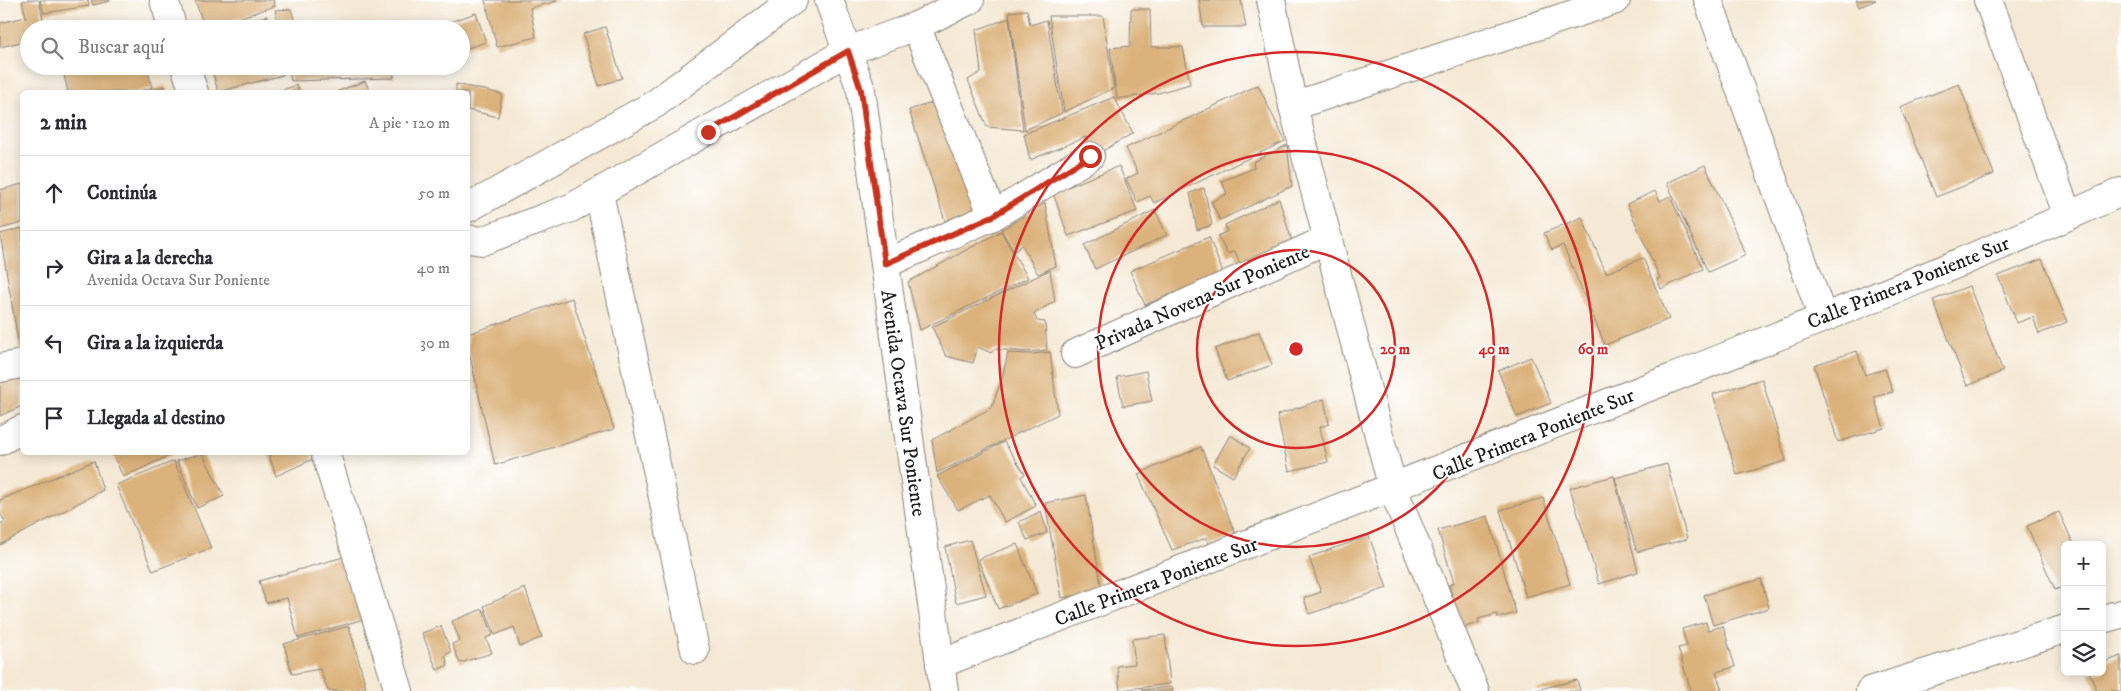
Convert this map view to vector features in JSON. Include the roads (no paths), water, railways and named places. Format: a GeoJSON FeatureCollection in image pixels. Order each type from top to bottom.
{"type":"FeatureCollection","features":[{"type":"Feature","properties":{"kind":"street"},"geometry":{"type":"LineString","coordinates":[[164,0],[170,20]]}},
{"type":"Feature","properties":{"kind":"street"},"geometry":{"type":"LineString","coordinates":[[470,207],[655,104],[793,0]]}},
{"type":"Feature","properties":{"kind":"street","name":"Avenida Octava Sur Poniente"},"geometry":{"type":"LineString","coordinates":[[829,0],[861,90],[944,691]]}},
{"type":"Feature","properties":{"kind":"street"},"geometry":{"type":"LineString","coordinates":[[470,240],[482,241],[571,208],[848,51],[916,26],[970,0]]}},
{"type":"Feature","properties":{"kind":"street"},"geometry":{"type":"LineString","coordinates":[[1271,0],[1293,106],[1393,489],[1476,691]]}},
{"type":"Feature","properties":{"kind":"street"},"geometry":{"type":"LineString","coordinates":[[1293,106],[1616,0]]}},
{"type":"Feature","properties":{"kind":"street"},"geometry":{"type":"LineString","coordinates":[[1708,0],[1823,318]]}},
{"type":"Feature","properties":{"kind":"street"},"geometry":{"type":"LineString","coordinates":[[1988,0],[2068,216]]}},
{"type":"Feature","properties":{"kind":"street"},"geometry":{"type":"LineString","coordinates":[[916,26],[993,216]]}},
{"type":"Feature","properties":{"kind":"street"},"geometry":{"type":"LineString","coordinates":[[188,75],[193,90]]}},
{"type":"Feature","properties":{"kind":"street"},"geometry":{"type":"LineString","coordinates":[[885,264],[993,216],[1090,156]]}},
{"type":"Feature","properties":{"kind":"street","name":"Calle Primera Poniente Sur"},"geometry":{"type":"LineString","coordinates":[[940,664],[1393,489],[1823,318],[2121,192]]}},
{"type":"Feature","properties":{"kind":"street"},"geometry":{"type":"LineString","coordinates":[[599,193],[695,650]]}},
{"type":"Feature","properties":{"kind":"street","name":"Privada Novena Sur Poniente"},"geometry":{"type":"LineString","coordinates":[[1075,354],[1328,239]]}},
{"type":"Feature","properties":{"kind":"street"},"geometry":{"type":"LineString","coordinates":[[0,368],[20,364]]}},
{"type":"Feature","properties":{"kind":"street"},"geometry":{"type":"LineString","coordinates":[[0,440],[20,431]]}},
{"type":"Feature","properties":{"kind":"street"},"geometry":{"type":"LineString","coordinates":[[326,455],[400,691]]}},
{"type":"Feature","properties":{"kind":"street"},"geometry":{"type":"LineString","coordinates":[[2106,618],[2121,614]]}},
{"type":"Feature","properties":{"kind":"street"},"geometry":{"type":"LineString","coordinates":[[1870,691],[2061,629]]}}]}
